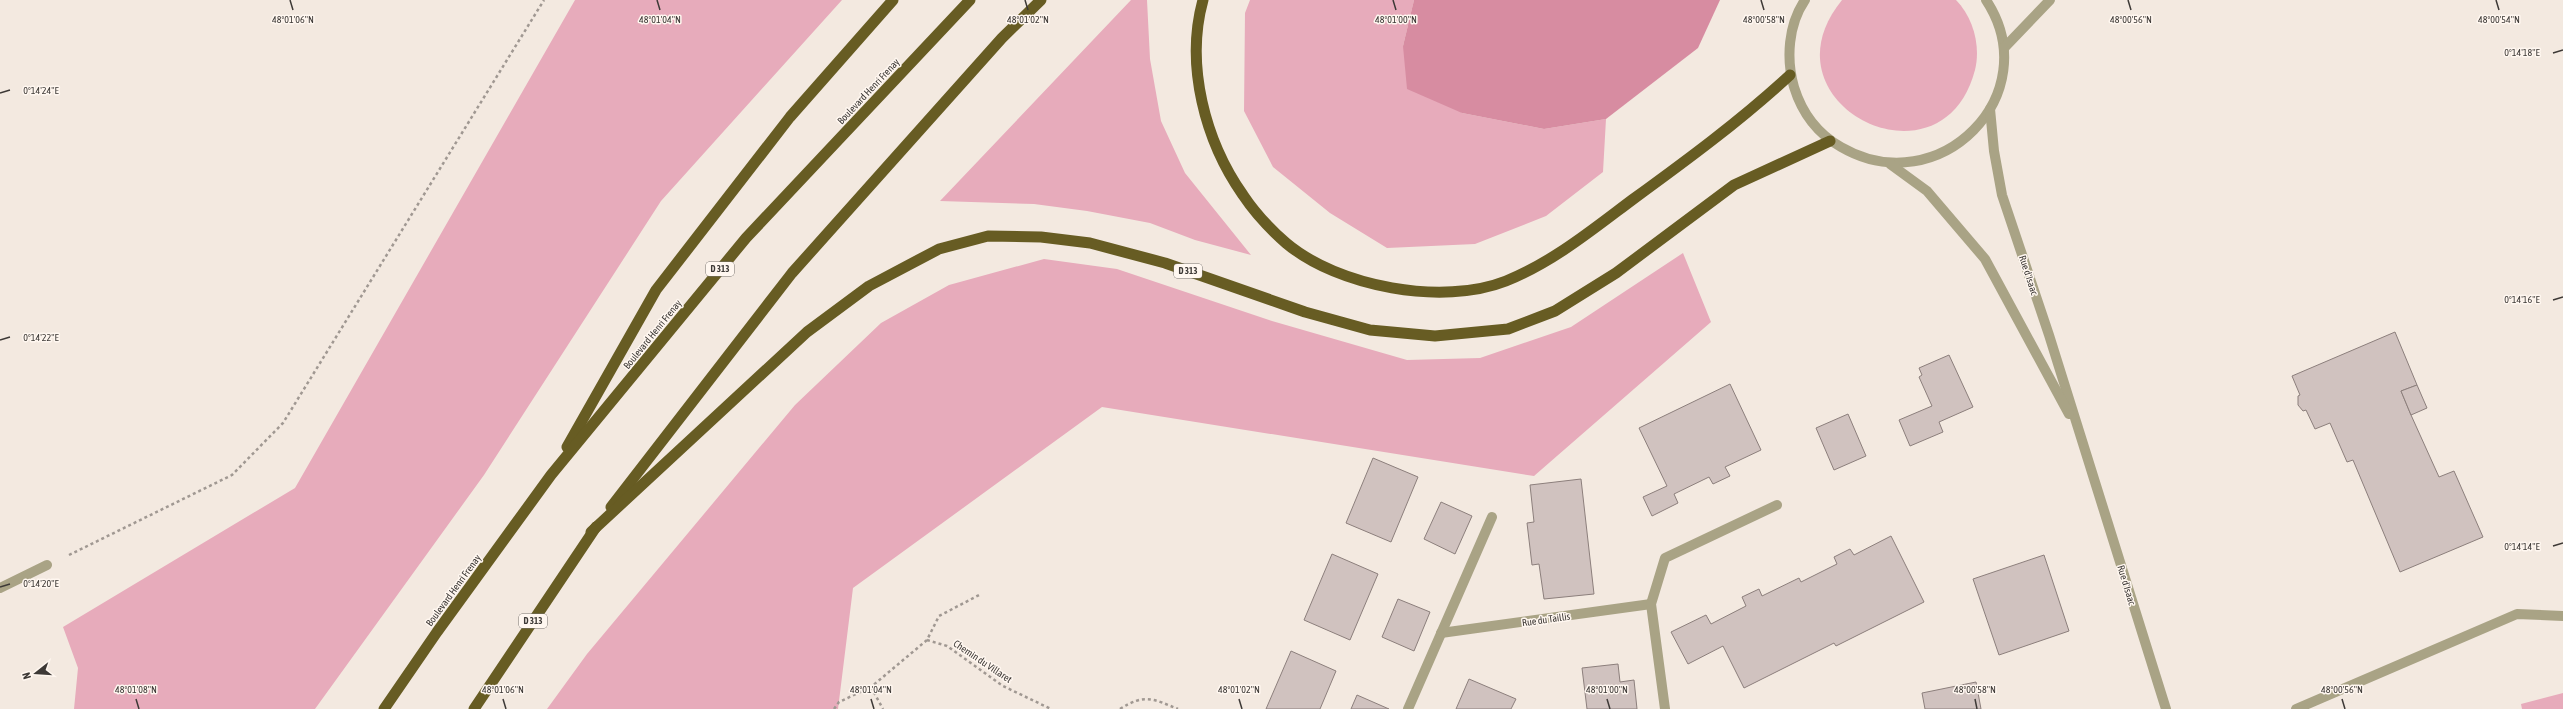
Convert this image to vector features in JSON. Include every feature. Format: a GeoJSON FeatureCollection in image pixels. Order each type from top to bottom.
{"type":"FeatureCollection","features":[{"type":"Feature","properties":{"kind":"highway","name":"D 313"},"geometry":{"type":"LineString","coordinates":[[551,475],[656,290],[790,117],[893,0]]}},
{"type":"Feature","properties":{"kind":"highway","name":"Boulevard Henri Frenay"},"geometry":{"type":"LineString","coordinates":[[384,709],[437,632],[551,475],[746,238],[970,0]]}},
{"type":"Feature","properties":{"kind":"highway","name":"D 313"},"geometry":{"type":"LineString","coordinates":[[474,709],[592,532],[792,273],[1002,38],[1041,0]]}},
{"type":"Feature","properties":{"kind":"highway"},"geometry":{"type":"LineString","coordinates":[[1203,0],[1199,17],[1195,56],[1202,97],[1213,138],[1230,177],[1255,212],[1287,244],[1321,264],[1362,282],[1405,291],[1457,292],[1504,282],[1544,264],[1736,124],[1790,75]]}},
{"type":"Feature","properties":{"kind":"highway","name":"D 313"},"geometry":{"type":"LineString","coordinates":[[592,532],[807,332],[869,286],[939,249],[988,236],[1041,237],[1090,243],[1164,263],[1305,312],[1370,330],[1435,336],[1508,329],[1555,311],[1616,273],[1734,185],[1830,141]]}},
{"type":"Feature","properties":{"kind":"street"},"geometry":{"type":"LineString","coordinates":[[1804,1],[1794,25],[1789,50],[1790,75],[1798,100],[1811,122],[1830,141],[1858,157],[1890,164],[1920,162],[1948,151],[1972,133],[1990,109],[2002,80],[2004,48],[1994,12],[1986,0]]}},
{"type":"Feature","properties":{"kind":"street"},"geometry":{"type":"LineString","coordinates":[[2004,48],[2050,0]]}},
{"type":"Feature","properties":{"kind":"street","name":"Rue d'Isaac"},"geometry":{"type":"LineString","coordinates":[[1990,109],[1994,151],[2002,195],[2049,335],[2166,709]]}},
{"type":"Feature","properties":{"kind":"street","name":"Rue d'Isaac"},"geometry":{"type":"LineString","coordinates":[[1890,164],[1927,191],[1985,259],[2080,437]]}},
{"type":"Feature","properties":{"kind":"street"},"geometry":{"type":"LineString","coordinates":[[1665,709],[1651,604],[1665,558],[1777,505]]}},
{"type":"Feature","properties":{"kind":"street"},"geometry":{"type":"LineString","coordinates":[[1408,709],[1492,517]]}},
{"type":"Feature","properties":{"kind":"street"},"geometry":{"type":"LineString","coordinates":[[0,588],[48,565]]}},
{"type":"Feature","properties":{"kind":"street","name":"Rue du Taillis"},"geometry":{"type":"LineString","coordinates":[[1441,634],[1651,604]]}},
{"type":"Feature","properties":{"kind":"street"},"geometry":{"type":"LineString","coordinates":[[2296,709],[2517,614],[2563,616]]}},
{"type":"Feature","properties":{"kind":"path"},"geometry":{"type":"LineString","coordinates":[[48,565],[232,475],[283,423],[544,0]]}},
{"type":"Feature","properties":{"kind":"path"},"geometry":{"type":"LineString","coordinates":[[834,709],[839,702],[871,687],[927,640],[939,616],[981,594]]}},
{"type":"Feature","properties":{"kind":"path","name":"Chemin du Villaret"},"geometry":{"type":"LineString","coordinates":[[927,640],[947,646],[1003,686],[1051,709]]}},
{"type":"Feature","properties":{"kind":"path"},"geometry":{"type":"LineString","coordinates":[[871,687],[883,709]]}},
{"type":"Feature","properties":{"kind":"path"},"geometry":{"type":"LineString","coordinates":[[1120,709],[1140,698],[1152,698],[1178,709]]}},
{"type":"Feature","properties":{"kind":"shaded area"},"geometry":{"type":"Polygon","coordinates":[[[575,0],[842,0],[661,201],[484,475],[315,709],[74,709],[78,668],[63,627],[295,488],[575,0]]]}},
{"type":"Feature","properties":{"kind":"shaded area"},"geometry":{"type":"Polygon","coordinates":[[[1131,0],[1147,0],[1150,59],[1161,121],[1185,173],[1251,255],[1195,240],[1150,223],[1087,211],[1034,204],[940,201],[1131,0]]]}},
{"type":"Feature","properties":{"kind":"shaded area"},"geometry":{"type":"Polygon","coordinates":[[[1250,0],[1414,0],[1403,46],[1462,113],[1544,129],[1606,119],[1603,172],[1546,216],[1475,244],[1387,248],[1330,213],[1273,167],[1244,111],[1245,13],[1250,0]]]}},
{"type":"Feature","properties":{"kind":"shaded area"},"geometry":{"type":"Polygon","coordinates":[[[1414,0],[1720,0],[1698,48],[1606,119],[1544,129],[1462,113],[1407,89],[1403,46],[1414,0]]]}},
{"type":"Feature","properties":{"kind":"shaded area"},"geometry":{"type":"Polygon","coordinates":[[[1842,0],[1956,0],[1962,7],[1971,23],[1976,42],[1977,61],[1975,70],[1956,107],[1928,127],[1896,131],[1864,121],[1838,101],[1822,73],[1822,38],[1842,0]]]}},
{"type":"Feature","properties":{"kind":"shaded area"},"geometry":{"type":"Polygon","coordinates":[[[1683,253],[1711,322],[1534,476],[1102,407],[853,588],[838,709],[547,709],[587,654],[795,405],[881,323],[949,285],[1044,259],[1117,269],[1272,321],[1407,360],[1480,358],[1571,327],[1683,253]]]}},
{"type":"Feature","properties":{"kind":"shaded area"},"geometry":{"type":"Polygon","coordinates":[[[2563,693],[2563,709],[2522,709],[2521,704],[2563,693]]]}},
{"type":"Feature","properties":{"kind":"building"},"geometry":{"type":"Polygon","coordinates":[[[2395,332],[2417,385],[2401,391],[2411,415],[2439,477],[2454,471],[2483,537],[2400,572],[2353,460],[2347,462],[2330,423],[2315,429],[2306,410],[2303,411],[2298,405],[2298,396],[2300,395],[2292,376],[2395,332]]]}},
{"type":"Feature","properties":{"kind":"building"},"geometry":{"type":"Polygon","coordinates":[[[1949,355],[1973,407],[1939,422],[1943,432],[1910,446],[1899,420],[1932,406],[1919,377],[1922,375],[1919,368],[1949,355]]]}},
{"type":"Feature","properties":{"kind":"building"},"geometry":{"type":"Polygon","coordinates":[[[1730,384],[1761,450],[1725,467],[1730,476],[1713,484],[1709,477],[1674,494],[1678,503],[1652,516],[1643,497],[1667,486],[1639,428],[1730,384]]]}},
{"type":"Feature","properties":{"kind":"building"},"geometry":{"type":"Polygon","coordinates":[[[2417,385],[2427,408],[2411,415],[2401,391],[2417,385]]]}},
{"type":"Feature","properties":{"kind":"building"},"geometry":{"type":"Polygon","coordinates":[[[1848,414],[1866,456],[1834,470],[1816,428],[1848,414]]]}},
{"type":"Feature","properties":{"kind":"building"},"geometry":{"type":"Polygon","coordinates":[[[1373,458],[1418,477],[1391,542],[1346,523],[1373,458]]]}},
{"type":"Feature","properties":{"kind":"building"},"geometry":{"type":"Polygon","coordinates":[[[1581,479],[1594,594],[1544,599],[1539,564],[1532,565],[1527,523],[1534,522],[1530,485],[1581,479]]]}},
{"type":"Feature","properties":{"kind":"building"},"geometry":{"type":"Polygon","coordinates":[[[1441,502],[1472,516],[1455,554],[1424,539],[1441,502]]]}},
{"type":"Feature","properties":{"kind":"building"},"geometry":{"type":"Polygon","coordinates":[[[1891,536],[1924,602],[1836,646],[1834,643],[1744,688],[1723,646],[1688,664],[1671,632],[1706,615],[1711,624],[1746,606],[1742,597],[1759,589],[1762,596],[1799,578],[1801,582],[1837,564],[1834,557],[1850,549],[1854,555],[1891,536]]]}},
{"type":"Feature","properties":{"kind":"building"},"geometry":{"type":"Polygon","coordinates":[[[1332,554],[1378,574],[1350,640],[1304,620],[1332,554]]]}},
{"type":"Feature","properties":{"kind":"building"},"geometry":{"type":"Polygon","coordinates":[[[2044,555],[2069,631],[1999,655],[1973,579],[2044,555]]]}},
{"type":"Feature","properties":{"kind":"building"},"geometry":{"type":"Polygon","coordinates":[[[1398,599],[1430,612],[1414,651],[1382,637],[1398,599]]]}},
{"type":"Feature","properties":{"kind":"building"},"geometry":{"type":"Polygon","coordinates":[[[1291,651],[1336,671],[1320,709],[1266,709],[1291,651]]]}},
{"type":"Feature","properties":{"kind":"building"},"geometry":{"type":"Polygon","coordinates":[[[1618,664],[1620,682],[1634,680],[1637,709],[1587,709],[1582,668],[1618,664]]]}},
{"type":"Feature","properties":{"kind":"building"},"geometry":{"type":"Polygon","coordinates":[[[1469,679],[1516,699],[1511,709],[1456,709],[1469,679]]]}},
{"type":"Feature","properties":{"kind":"building"},"geometry":{"type":"Polygon","coordinates":[[[1976,682],[1981,709],[1925,709],[1922,693],[1976,682]]]}},
{"type":"Feature","properties":{"kind":"building"},"geometry":{"type":"Polygon","coordinates":[[[1357,695],[1389,709],[1351,709],[1357,695]]]}}]}
